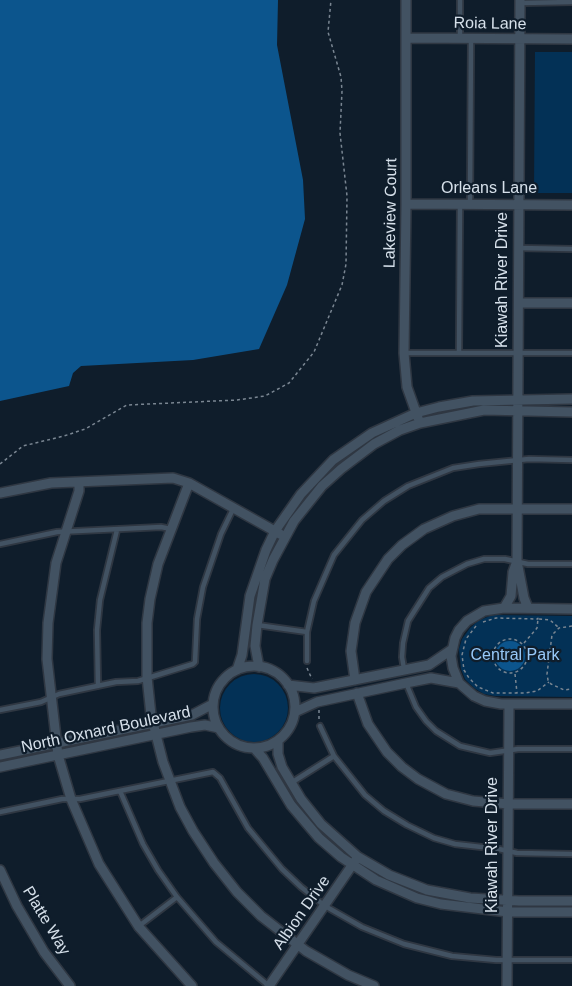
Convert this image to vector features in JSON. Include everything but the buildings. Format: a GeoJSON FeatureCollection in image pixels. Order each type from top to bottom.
{"type":"FeatureCollection","features":[{"type":"Feature","properties":{"kind":"street","name":"Lakeview Court"},"geometry":{"type":"LineString","coordinates":[[406,0],[404,353],[407,387],[420,423]]}},
{"type":"Feature","properties":{"kind":"street","name":"Kiawah River Drive"},"geometry":{"type":"LineString","coordinates":[[520,1],[517,561],[528,608]]}},
{"type":"Feature","properties":{"kind":"street","name":"Roia Lane"},"geometry":{"type":"LineString","coordinates":[[407,38],[572,39]]}},
{"type":"Feature","properties":{"kind":"street","name":"Orleans Lane"},"geometry":{"type":"LineString","coordinates":[[406,204],[572,205]]}},
{"type":"Feature","properties":{"kind":"street"},"geometry":{"type":"LineString","coordinates":[[519,303],[572,303]]}},
{"type":"Feature","properties":{"kind":"street"},"geometry":{"type":"LineString","coordinates":[[237,670],[242,655],[253,586],[266,550],[275,531],[301,494],[333,460],[372,433],[416,413],[459,402],[572,399]]}},
{"type":"Feature","properties":{"kind":"street"},"geometry":{"type":"LineString","coordinates":[[260,667],[256,657],[256,625],[265,579],[285,536],[316,494],[341,469],[374,444],[400,430],[420,423],[484,410],[572,412]]}},
{"type":"Feature","properties":{"kind":"street"},"geometry":{"type":"LineString","coordinates":[[0,493],[32,485],[156,477],[173,478],[189,483],[285,536]]}},
{"type":"Feature","properties":{"kind":"street"},"geometry":{"type":"LineString","coordinates":[[79,482],[79,491],[56,563],[48,623],[47,659],[58,755],[71,799],[99,864],[138,927],[192,986]]}},
{"type":"Feature","properties":{"kind":"street"},"geometry":{"type":"LineString","coordinates":[[189,483],[158,564],[150,598],[146,643],[147,677],[155,735],[170,780],[180,807],[214,863],[261,916],[297,945],[324,962],[375,986]]}},
{"type":"Feature","properties":{"kind":"street"},"geometry":{"type":"LineString","coordinates":[[355,680],[351,651],[355,623],[366,592],[388,559],[424,529],[453,516],[479,509],[572,509]]}},
{"type":"Feature","properties":{"kind":"street","name":"Kiawah River Drive"},"geometry":{"type":"LineString","coordinates":[[504,608],[511,596],[513,572],[517,561]]}},
{"type":"Feature","properties":{"kind":"street"},"geometry":{"type":"LineString","coordinates":[[572,609],[504,608],[484,611],[467,621],[459,630],[451,650],[451,662],[459,683],[474,696],[485,701],[572,704]]}},
{"type":"Feature","properties":{"kind":"street"},"geometry":{"type":"LineString","coordinates":[[288,685],[314,688],[355,680],[432,663],[451,650]]}},
{"type":"Feature","properties":{"kind":"street"},"geometry":{"type":"LineString","coordinates":[[260,667],[271,670],[288,685],[293,694],[295,712],[286,733],[278,741],[254,748],[240,746],[228,739],[219,728],[215,720],[213,704],[220,684],[237,670],[260,667]]}},
{"type":"Feature","properties":{"kind":"street"},"geometry":{"type":"LineString","coordinates":[[295,712],[317,702],[406,682],[431,678],[459,683]]}},
{"type":"Feature","properties":{"kind":"street"},"geometry":{"type":"LineString","coordinates":[[357,693],[368,724],[402,767],[418,779],[446,794],[473,801],[509,804],[572,804]]}},
{"type":"Feature","properties":{"kind":"street","name":"Kiawah River Drive"},"geometry":{"type":"LineString","coordinates":[[507,986],[508,751],[513,702]]}},
{"type":"Feature","properties":{"kind":"street","name":"North Oxnard Boulevard"},"geometry":{"type":"LineString","coordinates":[[0,755],[195,714],[213,704]]}},
{"type":"Feature","properties":{"kind":"street","name":"North Oxnard Boulevard"},"geometry":{"type":"LineString","coordinates":[[0,767],[194,726],[205,725],[219,728]]}},
{"type":"Feature","properties":{"kind":"street"},"geometry":{"type":"LineString","coordinates":[[278,741],[280,764],[290,783],[321,824],[358,857],[389,875],[427,890],[470,898],[508,901],[572,901]]}},
{"type":"Feature","properties":{"kind":"street"},"geometry":{"type":"LineString","coordinates":[[254,748],[263,758],[284,794],[319,838],[352,866],[386,885],[417,898],[466,908],[508,912],[572,912]]}},
{"type":"Feature","properties":{"kind":"street","name":"Albion Drive"},"geometry":{"type":"LineString","coordinates":[[269,986],[358,857]]}},
{"type":"Feature","properties":{"kind":"street","name":"Platte Way"},"geometry":{"type":"LineString","coordinates":[[0,870],[17,906],[44,952],[70,986]]}},
{"type":"Feature","properties":{"kind":"lane"},"geometry":{"type":"LineString","coordinates":[[460,0],[460,38]]}},
{"type":"Feature","properties":{"kind":"lane"},"geometry":{"type":"LineString","coordinates":[[520,1],[572,2]]}},
{"type":"Feature","properties":{"kind":"lane"},"geometry":{"type":"LineString","coordinates":[[459,352],[471,38]]}},
{"type":"Feature","properties":{"kind":"lane"},"geometry":{"type":"LineString","coordinates":[[518,248],[572,249]]}},
{"type":"Feature","properties":{"kind":"lane"},"geometry":{"type":"LineString","coordinates":[[404,353],[572,353]]}},
{"type":"Feature","properties":{"kind":"lane"},"geometry":{"type":"LineString","coordinates":[[307,661],[307,632],[314,601],[334,555],[362,520],[384,501],[408,486],[453,468],[518,461],[572,460]]}},
{"type":"Feature","properties":{"kind":"lane"},"geometry":{"type":"LineString","coordinates":[[0,711],[116,682],[138,681],[191,666],[195,662],[197,619],[203,587],[221,534],[234,507]]}},
{"type":"Feature","properties":{"kind":"lane"},"geometry":{"type":"LineString","coordinates":[[0,544],[38,535],[65,532],[161,527],[171,529]]}},
{"type":"Feature","properties":{"kind":"lane"},"geometry":{"type":"LineString","coordinates":[[98,686],[97,649],[100,600],[117,530]]}},
{"type":"Feature","properties":{"kind":"lane"},"geometry":{"type":"LineString","coordinates":[[404,669],[402,650],[408,621],[429,588],[442,577],[467,564],[484,560],[505,559],[528,564],[572,564]]}},
{"type":"Feature","properties":{"kind":"lane"},"geometry":{"type":"LineString","coordinates":[[256,625],[307,632]]}},
{"type":"Feature","properties":{"kind":"lane"},"geometry":{"type":"LineString","coordinates":[[406,682],[409,694],[421,714],[436,731],[475,751],[490,753],[572,749]]}},
{"type":"Feature","properties":{"kind":"lane"},"geometry":{"type":"LineString","coordinates":[[320,726],[334,756],[365,795],[384,811],[407,825],[455,844],[509,851],[572,854]]}},
{"type":"Feature","properties":{"kind":"lane"},"geometry":{"type":"LineString","coordinates":[[290,783],[334,756]]}},
{"type":"Feature","properties":{"kind":"lane"},"geometry":{"type":"LineString","coordinates":[[0,812],[62,799],[217,773],[248,828],[265,850],[302,888],[325,906],[362,927],[404,944],[452,956],[507,960],[572,960]]}},
{"type":"Feature","properties":{"kind":"lane"},"geometry":{"type":"LineString","coordinates":[[120,790],[143,844],[177,897],[216,942],[269,986]]}},
{"type":"Feature","properties":{"kind":"lane"},"geometry":{"type":"LineString","coordinates":[[138,927],[177,897]]}},
{"type":"Feature","properties":{"kind":"path"},"geometry":{"type":"LineString","coordinates":[[0,464],[24,446],[85,429],[126,405],[237,400],[265,396],[289,383],[314,352],[342,285],[346,264],[347,196],[340,133],[342,92],[341,77],[328,32],[331,0]]}},
{"type":"Feature","properties":{"kind":"path"},"geometry":{"type":"LineString","coordinates":[[523,644],[537,628],[537,612]]}},
{"type":"Feature","properties":{"kind":"path"},"geometry":{"type":"LineString","coordinates":[[549,682],[537,691],[493,693],[485,691],[473,683],[464,670],[462,662],[464,644],[473,629],[496,618],[550,620],[559,628]]}},
{"type":"Feature","properties":{"kind":"path"},"geometry":{"type":"LineString","coordinates":[[572,626],[559,628],[552,635],[547,674],[549,682],[564,690],[572,689]]}},
{"type":"Feature","properties":{"kind":"path"},"geometry":{"type":"LineString","coordinates":[[513,639],[523,644],[528,655],[521,670],[515,673],[510,674],[499,669],[493,660],[494,649],[502,640],[513,639]]}},
{"type":"Feature","properties":{"kind":"path"},"geometry":{"type":"LineString","coordinates":[[307,661],[307,669],[313,680]]}},
{"type":"Feature","properties":{"kind":"path"},"geometry":{"type":"LineString","coordinates":[[513,702],[517,693],[515,673]]}},
{"type":"Feature","properties":{"kind":"path"},"geometry":{"type":"LineString","coordinates":[[318,708],[320,726]]}},
{"type":"Feature","properties":{"kind":"green space"},"geometry":{"type":"Polygon","coordinates":[[[535,52],[572,52],[572,193],[534,193],[535,52]]]}},
{"type":"Feature","properties":{"kind":"green space","name":"Central Park"},"geometry":{"type":"Polygon","coordinates":[[[492,615],[572,616],[572,697],[495,696],[484,694],[465,679],[461,669],[459,649],[462,639],[478,621],[492,615]]]}},
{"type":"Feature","properties":{"kind":"green space"},"geometry":{"type":"Polygon","coordinates":[[[261,674],[273,680],[282,689],[288,701],[286,721],[278,732],[261,742],[247,742],[230,732],[222,721],[220,701],[230,684],[241,676],[261,674]]]}},
{"type":"Feature","properties":{"kind":"shaded area"},"geometry":{"type":"Polygon","coordinates":[[[0,0],[278,0],[277,45],[303,180],[305,219],[287,285],[259,349],[193,360],[81,366],[73,373],[69,386],[0,401],[0,0]]]}},
{"type":"Feature","properties":{"kind":"shaded area"},"geometry":{"type":"Polygon","coordinates":[[[510,641],[516,642],[524,650],[524,662],[516,670],[510,671],[504,670],[496,662],[495,656],[496,650],[504,642],[510,641]]]}}]}
